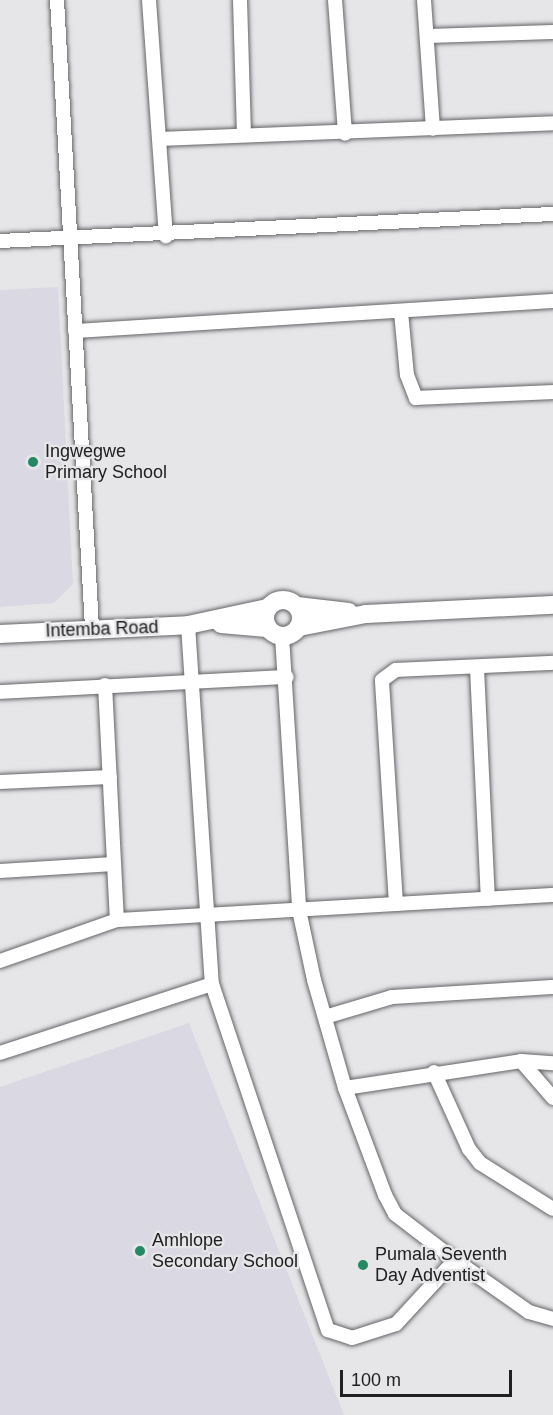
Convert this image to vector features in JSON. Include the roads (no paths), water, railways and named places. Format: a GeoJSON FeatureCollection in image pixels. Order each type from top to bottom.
{"type":"FeatureCollection","features":[{"type":"Feature","properties":{"kind":"street"},"geometry":{"type":"LineString","coordinates":[[57,0],[92,628]]}},
{"type":"Feature","properties":{"kind":"street"},"geometry":{"type":"LineString","coordinates":[[148,0],[166,236]]}},
{"type":"Feature","properties":{"kind":"street"},"geometry":{"type":"LineString","coordinates":[[240,0],[244,135]]}},
{"type":"Feature","properties":{"kind":"street"},"geometry":{"type":"LineString","coordinates":[[335,0],[345,134]]}},
{"type":"Feature","properties":{"kind":"street"},"geometry":{"type":"LineString","coordinates":[[424,0],[432,129]]}},
{"type":"Feature","properties":{"kind":"street"},"geometry":{"type":"LineString","coordinates":[[428,36],[553,32]]}},
{"type":"Feature","properties":{"kind":"street"},"geometry":{"type":"LineString","coordinates":[[160,140],[244,135],[345,134],[553,123]]}},
{"type":"Feature","properties":{"kind":"street"},"geometry":{"type":"LineString","coordinates":[[0,241],[70,241],[553,214]]}},
{"type":"Feature","properties":{"kind":"street"},"geometry":{"type":"LineString","coordinates":[[75,331],[553,301]]}},
{"type":"Feature","properties":{"kind":"street"},"geometry":{"type":"LineString","coordinates":[[401,312],[406,375],[416,398],[553,392]]}},
{"type":"Feature","properties":{"kind":"street"},"geometry":{"type":"LineString","coordinates":[[196,624],[267,608],[276,600],[287,599],[297,606],[366,614]]}},
{"type":"Feature","properties":{"kind":"street"},"geometry":{"type":"LineString","coordinates":[[196,624],[275,632],[366,614],[553,605]]}},
{"type":"Feature","properties":{"kind":"street"},"geometry":{"type":"LineString","coordinates":[[297,606],[301,616],[299,627]]}},
{"type":"Feature","properties":{"kind":"street"},"geometry":{"type":"LineString","coordinates":[[267,608],[286,677],[299,910],[345,1088],[389,1206],[456,1260],[529,1312],[553,1319]]}},
{"type":"Feature","properties":{"kind":"street"},"geometry":{"type":"LineString","coordinates":[[196,624],[191,683],[212,984],[328,1330],[352,1338],[396,1323],[456,1260]]}},
{"type":"Feature","properties":{"kind":"street","name":"Intemba Road"},"geometry":{"type":"LineString","coordinates":[[0,634],[196,624]]}},
{"type":"Feature","properties":{"kind":"street"},"geometry":{"type":"LineString","coordinates":[[396,904],[382,680],[396,670],[553,663]]}},
{"type":"Feature","properties":{"kind":"street"},"geometry":{"type":"LineString","coordinates":[[477,668],[488,899]]}},
{"type":"Feature","properties":{"kind":"street"},"geometry":{"type":"LineString","coordinates":[[0,692],[286,677]]}},
{"type":"Feature","properties":{"kind":"street"},"geometry":{"type":"LineString","coordinates":[[105,685],[117,920]]}},
{"type":"Feature","properties":{"kind":"street"},"geometry":{"type":"LineString","coordinates":[[0,782],[110,777]]}},
{"type":"Feature","properties":{"kind":"street"},"geometry":{"type":"LineString","coordinates":[[0,871],[114,864]]}},
{"type":"Feature","properties":{"kind":"street"},"geometry":{"type":"LineString","coordinates":[[0,961],[117,920],[553,895]]}},
{"type":"Feature","properties":{"kind":"street"},"geometry":{"type":"LineString","coordinates":[[0,1053],[212,984]]}},
{"type":"Feature","properties":{"kind":"street"},"geometry":{"type":"LineString","coordinates":[[325,1017],[392,997],[553,987]]}},
{"type":"Feature","properties":{"kind":"street"},"geometry":{"type":"LineString","coordinates":[[345,1088],[434,1072],[521,1061],[553,1063]]}},
{"type":"Feature","properties":{"kind":"street"},"geometry":{"type":"LineString","coordinates":[[521,1061],[553,1098]]}},
{"type":"Feature","properties":{"kind":"street"},"geometry":{"type":"LineString","coordinates":[[434,1072],[469,1149],[480,1163],[553,1209]]}},
{"type":"Feature","properties":{"kind":"place","name":"Ingwegwe Primary School"},"geometry":{"type":"Point","coordinates":[33,462]}},
{"type":"Feature","properties":{"kind":"place","name":"Amhlope Secondary School"},"geometry":{"type":"Point","coordinates":[140,1251]}},
{"type":"Feature","properties":{"kind":"place","name":"Pumala Seventh Day Adventist"},"geometry":{"type":"Point","coordinates":[363,1265]}}]}
